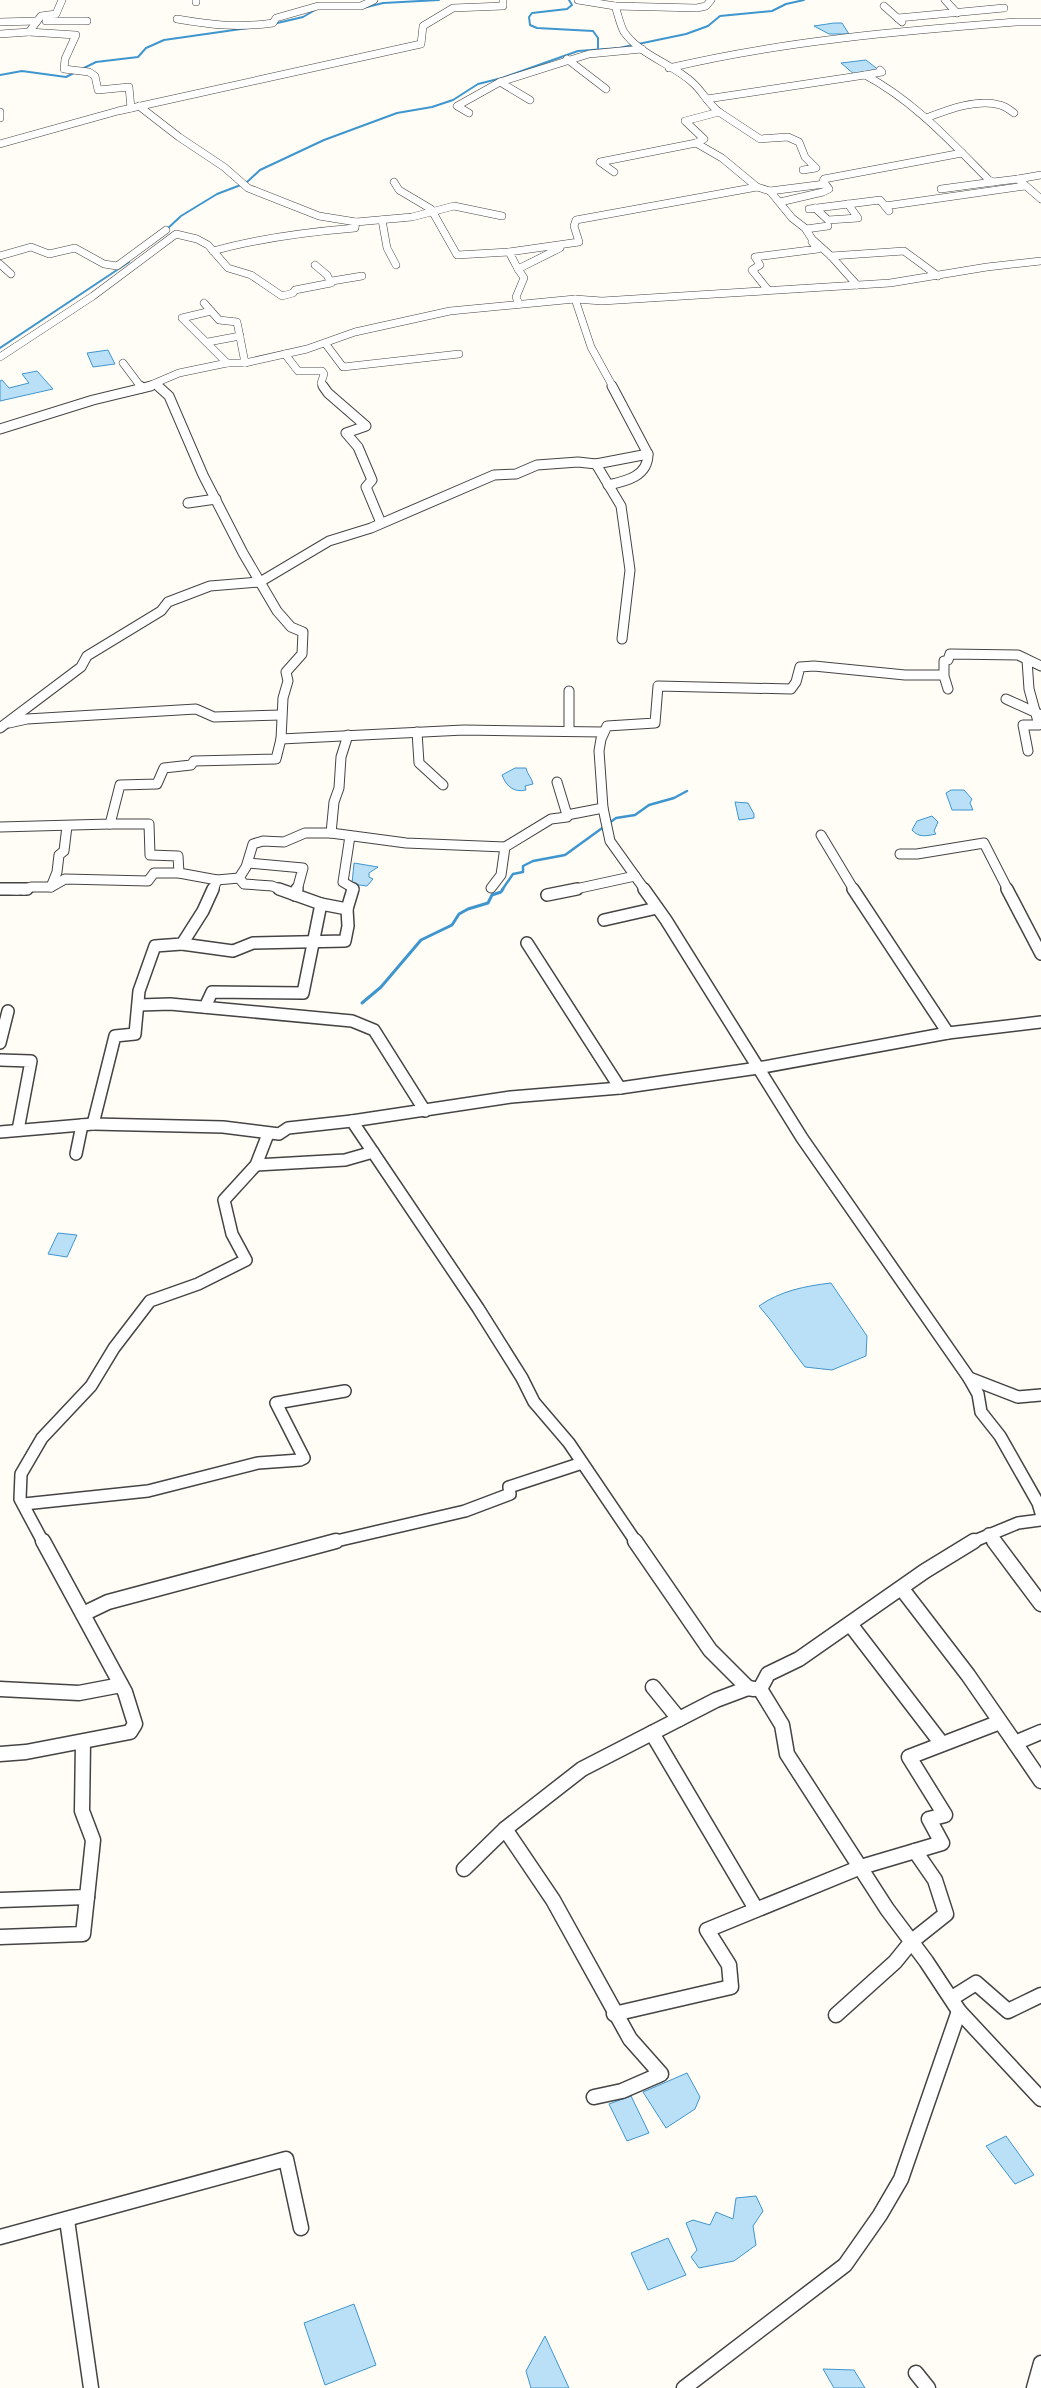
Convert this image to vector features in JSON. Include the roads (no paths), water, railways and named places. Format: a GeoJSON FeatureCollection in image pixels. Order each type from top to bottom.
{"type":"FeatureCollection","features":[{"type":"Feature","properties":{"kind":"street"},"geometry":{"type":"LineString","coordinates":[[29,32],[41,16],[56,14],[62,0]]}},
{"type":"Feature","properties":{"kind":"street"},"geometry":{"type":"LineString","coordinates":[[177,20],[216,26],[259,26],[273,23],[276,18],[307,9],[334,5],[361,5],[374,2],[374,0]]}},
{"type":"Feature","properties":{"kind":"street"},"geometry":{"type":"LineString","coordinates":[[0,144],[139,106],[421,44],[423,26],[448,10],[453,8],[503,6],[503,0]]}},
{"type":"Feature","properties":{"kind":"street"},"geometry":{"type":"LineString","coordinates":[[578,0],[615,6],[697,8],[706,6],[711,0]]}},
{"type":"Feature","properties":{"kind":"street"},"geometry":{"type":"LineString","coordinates":[[607,5],[619,0]]}},
{"type":"Feature","properties":{"kind":"street"},"geometry":{"type":"LineString","coordinates":[[945,0],[957,12]]}},
{"type":"Feature","properties":{"kind":"street"},"geometry":{"type":"LineString","coordinates":[[998,0],[1008,12],[1022,23]]}},
{"type":"Feature","properties":{"kind":"street"},"geometry":{"type":"LineString","coordinates":[[615,6],[623,30],[642,49],[692,82],[710,105],[719,112],[754,136],[760,138],[788,137],[799,142],[805,157],[816,168],[802,170]]}},
{"type":"Feature","properties":{"kind":"street"},"geometry":{"type":"LineString","coordinates":[[884,6],[910,31]]}},
{"type":"Feature","properties":{"kind":"street"},"geometry":{"type":"LineString","coordinates":[[898,18],[957,12],[1008,12]]}},
{"type":"Feature","properties":{"kind":"street"},"geometry":{"type":"LineString","coordinates":[[964,12],[978,26]]}},
{"type":"Feature","properties":{"kind":"street"},"geometry":{"type":"LineString","coordinates":[[921,16],[933,29]]}},
{"type":"Feature","properties":{"kind":"street"},"geometry":{"type":"LineString","coordinates":[[0,22],[87,21]]}},
{"type":"Feature","properties":{"kind":"street"},"geometry":{"type":"LineString","coordinates":[[669,68],[706,58],[805,40],[1041,22]]}},
{"type":"Feature","properties":{"kind":"street"},"geometry":{"type":"LineString","coordinates":[[0,34],[29,32],[76,35],[65,59],[64,69],[89,72],[95,76],[98,90],[129,87],[131,108]]}},
{"type":"Feature","properties":{"kind":"street"},"geometry":{"type":"LineString","coordinates":[[470,113],[457,106],[464,104],[484,89],[500,82],[567,59],[609,51],[642,49]]}},
{"type":"Feature","properties":{"kind":"street"},"geometry":{"type":"LineString","coordinates":[[567,59],[606,90]]}},
{"type":"Feature","properties":{"kind":"street"},"geometry":{"type":"LineString","coordinates":[[707,99],[882,72],[880,70]]}},
{"type":"Feature","properties":{"kind":"street"},"geometry":{"type":"LineString","coordinates":[[865,75],[926,118],[993,182]]}},
{"type":"Feature","properties":{"kind":"street"},"geometry":{"type":"LineString","coordinates":[[500,82],[530,100]]}},
{"type":"Feature","properties":{"kind":"street"},"geometry":{"type":"LineString","coordinates":[[926,118],[959,107],[993,104],[1001,105],[1014,113]]}},
{"type":"Feature","properties":{"kind":"street"},"geometry":{"type":"LineString","coordinates":[[139,106],[179,138],[224,167],[248,188],[319,216],[356,222],[412,217],[454,206],[471,208],[502,216]]}},
{"type":"Feature","properties":{"kind":"street"},"geometry":{"type":"LineString","coordinates":[[0,112],[0,118]]}},
{"type":"Feature","properties":{"kind":"street"},"geometry":{"type":"LineString","coordinates":[[614,172],[600,162],[704,139],[685,121],[719,112]]}},
{"type":"Feature","properties":{"kind":"street"},"geometry":{"type":"LineString","coordinates":[[63,116],[65,127]]}},
{"type":"Feature","properties":{"kind":"street"},"geometry":{"type":"LineString","coordinates":[[696,142],[722,158],[757,187],[770,191],[824,184]]}},
{"type":"Feature","properties":{"kind":"street"},"geometry":{"type":"LineString","coordinates":[[824,184],[824,179],[855,172],[888,168],[962,153]]}},
{"type":"Feature","properties":{"kind":"street"},"geometry":{"type":"LineString","coordinates":[[941,189],[1041,175]]}},
{"type":"Feature","properties":{"kind":"street"},"geometry":{"type":"LineString","coordinates":[[1018,179],[1041,199]]}},
{"type":"Feature","properties":{"kind":"street"},"geometry":{"type":"LineString","coordinates":[[394,182],[399,190],[433,211],[457,255],[509,252],[578,242],[574,226],[576,220],[757,187]]}},
{"type":"Feature","properties":{"kind":"street"},"geometry":{"type":"LineString","coordinates":[[780,202],[815,196],[829,189],[824,184]]}},
{"type":"Feature","properties":{"kind":"street"},"geometry":{"type":"LineString","coordinates":[[848,204],[858,218],[828,220],[812,208],[880,200],[887,209],[1025,186]]}},
{"type":"Feature","properties":{"kind":"street"},"geometry":{"type":"LineString","coordinates":[[770,191],[792,218],[806,229],[814,241],[831,256],[857,285]]}},
{"type":"Feature","properties":{"kind":"street"},"geometry":{"type":"LineString","coordinates":[[382,220],[386,230],[387,248],[396,265]]}},
{"type":"Feature","properties":{"kind":"street"},"geometry":{"type":"LineString","coordinates":[[213,250],[242,243],[311,232],[356,228],[356,222]]}},
{"type":"Feature","properties":{"kind":"street"},"geometry":{"type":"LineString","coordinates":[[806,229],[828,226]]}},
{"type":"Feature","properties":{"kind":"street"},"geometry":{"type":"LineString","coordinates":[[0,256],[31,247],[49,254],[75,248],[104,264],[117,266],[136,254],[166,230]]}},
{"type":"Feature","properties":{"kind":"street"},"geometry":{"type":"LineString","coordinates":[[0,357],[100,292],[176,234],[197,239],[213,250],[228,268],[251,275],[282,296],[294,293],[295,290],[362,276]]}},
{"type":"Feature","properties":{"kind":"street"},"geometry":{"type":"LineString","coordinates":[[768,290],[752,270],[760,265],[755,257],[818,250],[810,239],[814,241]]}},
{"type":"Feature","properties":{"kind":"street"},"geometry":{"type":"LineString","coordinates":[[518,269],[568,244]]}},
{"type":"Feature","properties":{"kind":"street"},"geometry":{"type":"LineString","coordinates":[[831,256],[904,251],[938,276]]}},
{"type":"Feature","properties":{"kind":"street"},"geometry":{"type":"LineString","coordinates":[[509,252],[524,278],[516,297],[519,304]]}},
{"type":"Feature","properties":{"kind":"street"},"geometry":{"type":"LineString","coordinates":[[0,429],[68,407],[156,384],[179,372],[227,363],[245,363],[325,343],[355,332],[450,312],[575,299],[602,302],[857,285],[938,276],[1041,261]]}},
{"type":"Feature","properties":{"kind":"street"},"geometry":{"type":"LineString","coordinates":[[0,264],[11,274]]}},
{"type":"Feature","properties":{"kind":"street"},"geometry":{"type":"LineString","coordinates":[[315,265],[332,281]]}},
{"type":"Feature","properties":{"kind":"street"},"geometry":{"type":"LineString","coordinates":[[575,299],[590,346],[648,454],[649,462],[644,470],[632,479],[608,484]]}},
{"type":"Feature","properties":{"kind":"street"},"geometry":{"type":"LineString","coordinates":[[204,303],[219,320],[237,322],[245,363]]}},
{"type":"Feature","properties":{"kind":"street"},"geometry":{"type":"LineString","coordinates":[[211,311],[182,318],[227,363]]}},
{"type":"Feature","properties":{"kind":"street"},"geometry":{"type":"LineString","coordinates":[[208,342],[240,336]]}},
{"type":"Feature","properties":{"kind":"street"},"geometry":{"type":"LineString","coordinates":[[325,343],[343,366],[459,354]]}},
{"type":"Feature","properties":{"kind":"street"},"geometry":{"type":"LineString","coordinates":[[285,354],[298,371],[322,371],[324,374],[321,383],[328,393],[366,426],[346,433],[346,435],[358,447],[372,480],[366,487],[380,523]]}},
{"type":"Feature","properties":{"kind":"street"},"geometry":{"type":"LineString","coordinates":[[123,363],[141,388]]}},
{"type":"Feature","properties":{"kind":"street"},"geometry":{"type":"LineString","coordinates":[[110,824],[120,785],[157,784],[164,768],[183,767],[190,765],[194,761],[276,759],[281,739],[284,689],[288,681],[285,676],[286,669],[302,654],[303,632],[291,628],[277,611],[216,499],[169,396],[156,384]]}},
{"type":"Feature","properties":{"kind":"street"},"geometry":{"type":"LineString","coordinates":[[2,725],[81,667],[87,656],[161,611],[168,602],[210,586],[260,582],[329,541],[340,539],[357,529],[370,528],[494,475],[516,474],[537,465],[578,462],[596,464],[648,454]]}},
{"type":"Feature","properties":{"kind":"street"},"geometry":{"type":"LineString","coordinates":[[596,464],[621,506],[630,570],[622,639]]}},
{"type":"Feature","properties":{"kind":"street"},"geometry":{"type":"LineString","coordinates":[[188,503],[216,499]]}},
{"type":"Feature","properties":{"kind":"street"},"geometry":{"type":"LineString","coordinates":[[948,689],[943,675],[944,661],[948,660],[950,654],[1018,655],[1034,666],[1041,666]]}},
{"type":"Feature","properties":{"kind":"street"},"geometry":{"type":"LineString","coordinates":[[1027,660],[1029,689],[1038,713],[1039,725],[1023,725],[1028,750]]}},
{"type":"Feature","properties":{"kind":"street"},"geometry":{"type":"LineString","coordinates":[[943,675],[905,675],[814,666],[800,667],[794,686],[791,689],[658,686],[655,723],[607,726],[603,732],[600,751],[603,808],[610,841],[657,908],[802,1138],[969,1378],[978,1394],[981,1412],[1000,1436],[1038,1503],[1041,1513]]}},
{"type":"Feature","properties":{"kind":"street"},"geometry":{"type":"LineString","coordinates":[[569,731],[570,691]]}},
{"type":"Feature","properties":{"kind":"street"},"geometry":{"type":"LineString","coordinates":[[1006,699],[1038,713]]}},
{"type":"Feature","properties":{"kind":"street"},"geometry":{"type":"LineString","coordinates":[[2,725],[27,719],[196,710],[214,717],[281,715]]}},
{"type":"Feature","properties":{"kind":"street"},"geometry":{"type":"LineString","coordinates":[[281,739],[479,730],[603,732]]}},
{"type":"Feature","properties":{"kind":"street"},"geometry":{"type":"LineString","coordinates":[[417,732],[419,763],[443,785]]}},
{"type":"Feature","properties":{"kind":"street"},"geometry":{"type":"LineString","coordinates":[[331,833],[334,802],[339,788],[342,757],[348,735]]}},
{"type":"Feature","properties":{"kind":"street"},"geometry":{"type":"LineString","coordinates":[[557,782],[567,814]]}},
{"type":"Feature","properties":{"kind":"street"},"geometry":{"type":"LineString","coordinates":[[239,878],[248,864],[253,844],[257,842],[284,842],[305,833],[331,833],[406,843],[505,847],[551,819],[567,817],[567,814],[603,808]]}},
{"type":"Feature","properties":{"kind":"street"},"geometry":{"type":"LineString","coordinates":[[0,827],[149,824],[150,855],[178,856],[178,873]]}},
{"type":"Feature","properties":{"kind":"street"},"geometry":{"type":"LineString","coordinates":[[51,887],[57,872],[59,855],[64,851],[67,826]]}},
{"type":"Feature","properties":{"kind":"street"},"geometry":{"type":"LineString","coordinates":[[821,835],[837,864],[948,1033]]}},
{"type":"Feature","properties":{"kind":"street"},"geometry":{"type":"LineString","coordinates":[[76,1154],[88,1124],[115,1036],[135,1034],[139,991],[155,946],[182,944],[233,951],[253,943],[345,941],[348,926],[347,909],[353,888],[343,882],[350,836]]}},
{"type":"Feature","properties":{"kind":"street"},"geometry":{"type":"LineString","coordinates":[[900,854],[917,854],[984,843],[1041,954]]}},
{"type":"Feature","properties":{"kind":"street"},"geometry":{"type":"LineString","coordinates":[[491,888],[500,875],[505,847]]}},
{"type":"Feature","properties":{"kind":"street"},"geometry":{"type":"LineString","coordinates":[[248,864],[303,868],[296,895]]}},
{"type":"Feature","properties":{"kind":"street"},"geometry":{"type":"LineString","coordinates":[[0,889],[24,890],[31,887],[51,887],[65,879],[148,881],[154,873],[178,873],[217,880],[239,878]]}},
{"type":"Feature","properties":{"kind":"street"},"geometry":{"type":"LineString","coordinates":[[547,895],[635,876]]}},
{"type":"Feature","properties":{"kind":"street"},"geometry":{"type":"LineString","coordinates":[[239,878],[244,884],[272,886],[321,904],[347,909]]}},
{"type":"Feature","properties":{"kind":"street"},"geometry":{"type":"LineString","coordinates":[[182,944],[203,910],[217,880]]}},
{"type":"Feature","properties":{"kind":"street"},"geometry":{"type":"LineString","coordinates":[[206,1007],[212,992],[303,993],[321,904]]}},
{"type":"Feature","properties":{"kind":"street"},"geometry":{"type":"LineString","coordinates":[[604,920],[657,908]]}},
{"type":"Feature","properties":{"kind":"street"},"geometry":{"type":"LineString","coordinates":[[527,943],[620,1088]]}},
{"type":"Feature","properties":{"kind":"street"},"geometry":{"type":"LineString","coordinates":[[139,1005],[170,1004],[352,1020],[374,1030],[425,1110]]}},
{"type":"Feature","properties":{"kind":"street"},"geometry":{"type":"LineString","coordinates":[[0,1043],[8,1011]]}},
{"type":"Feature","properties":{"kind":"street"},"geometry":{"type":"LineString","coordinates":[[0,1132],[88,1124],[222,1127],[279,1134],[288,1128],[352,1121],[511,1097],[620,1088],[758,1068],[948,1033],[1041,1022]]}},
{"type":"Feature","properties":{"kind":"street"},"geometry":{"type":"LineString","coordinates":[[0,1060],[31,1061],[18,1130]]}},
{"type":"Feature","properties":{"kind":"street"},"geometry":{"type":"LineString","coordinates":[[352,1121],[478,1308],[522,1378],[534,1402],[569,1443],[622,1524],[648,1557],[710,1650],[754,1689],[782,1725],[787,1754],[887,1909],[912,1941],[956,2005],[1041,2100]]}},
{"type":"Feature","properties":{"kind":"street"},"geometry":{"type":"LineString","coordinates":[[0,1754],[26,1752],[130,1732],[135,1724],[121,1685],[20,1499],[21,1474],[42,1438],[91,1386],[114,1348],[150,1301],[198,1284],[246,1260],[232,1234],[224,1200],[256,1165],[268,1134]]}},
{"type":"Feature","properties":{"kind":"street"},"geometry":{"type":"LineString","coordinates":[[256,1165],[345,1160],[373,1152]]}},
{"type":"Feature","properties":{"kind":"street"},"geometry":{"type":"LineString","coordinates":[[969,1378],[1018,1397],[1041,1394]]}},
{"type":"Feature","properties":{"kind":"street"},"geometry":{"type":"LineString","coordinates":[[24,1504],[115,1496],[148,1491],[258,1463],[300,1460],[304,1458],[276,1403],[345,1391]]}},
{"type":"Feature","properties":{"kind":"street"},"geometry":{"type":"LineString","coordinates":[[83,1614],[108,1602],[168,1585],[377,1530],[465,1511],[510,1494],[509,1487],[582,1463]]}},
{"type":"Feature","properties":{"kind":"street"},"geometry":{"type":"LineString","coordinates":[[464,1869],[505,1829],[582,1769],[716,1700],[754,1689],[768,1674],[799,1659],[827,1638],[978,1538],[1018,1523],[1041,1520]]}},
{"type":"Feature","properties":{"kind":"street"},"geometry":{"type":"LineString","coordinates":[[989,1534],[1041,1604]]}},
{"type":"Feature","properties":{"kind":"street"},"geometry":{"type":"LineString","coordinates":[[902,1589],[968,1675],[1041,1781]]}},
{"type":"Feature","properties":{"kind":"street"},"geometry":{"type":"LineString","coordinates":[[850,1624],[942,1744]]}},
{"type":"Feature","properties":{"kind":"street"},"geometry":{"type":"LineString","coordinates":[[0,1689],[80,1693],[121,1685]]}},
{"type":"Feature","properties":{"kind":"street"},"geometry":{"type":"LineString","coordinates":[[653,1687],[679,1719]]}},
{"type":"Feature","properties":{"kind":"street"},"geometry":{"type":"LineString","coordinates":[[614,2014],[731,1987],[729,1965],[707,1930],[861,1867],[942,1843],[929,1818],[945,1815],[909,1757],[1000,1722]]}},
{"type":"Feature","properties":{"kind":"street"},"geometry":{"type":"LineString","coordinates":[[1015,1743],[1041,1732]]}},
{"type":"Feature","properties":{"kind":"street"},"geometry":{"type":"LineString","coordinates":[[652,1733],[756,1909]]}},
{"type":"Feature","properties":{"kind":"street"},"geometry":{"type":"LineString","coordinates":[[0,1937],[83,1934],[93,1840],[82,1811],[83,1742]]}},
{"type":"Feature","properties":{"kind":"street"},"geometry":{"type":"LineString","coordinates":[[505,1829],[553,1900],[614,2014],[630,2039],[661,2074],[622,2091],[594,2097]]}},
{"type":"Feature","properties":{"kind":"street"},"geometry":{"type":"LineString","coordinates":[[836,2015],[895,1962],[912,1941],[946,1914],[936,1880],[915,1851]]}},
{"type":"Feature","properties":{"kind":"street"},"geometry":{"type":"LineString","coordinates":[[0,1900],[87,1897]]}},
{"type":"Feature","properties":{"kind":"street"},"geometry":{"type":"LineString","coordinates":[[684,2388],[845,2265],[880,2215],[901,2179],[956,2005],[976,1983],[1008,2010],[1041,1995]]}},
{"type":"Feature","properties":{"kind":"street"},"geometry":{"type":"LineString","coordinates":[[0,2237],[286,2159],[301,2228]]}},
{"type":"Feature","properties":{"kind":"street"},"geometry":{"type":"LineString","coordinates":[[67,2220],[91,2388]]}},
{"type":"Feature","properties":{"kind":"street"},"geometry":{"type":"LineString","coordinates":[[1034,2388],[1041,2363]]}},
{"type":"Feature","properties":{"kind":"street"},"geometry":{"type":"LineString","coordinates":[[916,2373],[928,2388]]}},
{"type":"Feature","properties":{"kind":"water"},"geometry":{"type":"Polygon","coordinates":[[[842,23],[849,34],[829,34],[814,26],[842,23]]]}},
{"type":"Feature","properties":{"kind":"water"},"geometry":{"type":"Polygon","coordinates":[[[866,60],[880,71],[855,75],[841,63],[866,60]]]}},
{"type":"Feature","properties":{"kind":"water"},"geometry":{"type":"Polygon","coordinates":[[[108,350],[115,364],[93,367],[87,353],[108,350]]]}},
{"type":"Feature","properties":{"kind":"water"},"geometry":{"type":"Polygon","coordinates":[[[37,371],[53,389],[0,401],[0,381],[2,380],[9,388],[29,383],[22,374],[37,371]]]}},
{"type":"Feature","properties":{"kind":"water"},"geometry":{"type":"Polygon","coordinates":[[[515,768],[526,768],[532,780],[533,784],[525,786],[526,790],[522,791],[511,788],[502,775],[515,768]]]}},
{"type":"Feature","properties":{"kind":"water"},"geometry":{"type":"Polygon","coordinates":[[[951,790],[964,790],[972,799],[970,803],[973,810],[952,810],[946,793],[951,790]]]}},
{"type":"Feature","properties":{"kind":"water"},"geometry":{"type":"Polygon","coordinates":[[[735,802],[748,803],[754,818],[739,820],[735,802]]]}},
{"type":"Feature","properties":{"kind":"water"},"geometry":{"type":"Polygon","coordinates":[[[932,816],[938,822],[934,831],[936,834],[920,835],[912,830],[917,821],[932,816]]]}},
{"type":"Feature","properties":{"kind":"water"},"geometry":{"type":"Polygon","coordinates":[[[354,863],[378,867],[369,873],[369,877],[373,879],[367,886],[352,884],[354,863]]]}},
{"type":"Feature","properties":{"kind":"water"},"geometry":{"type":"Polygon","coordinates":[[[58,1233],[77,1235],[67,1257],[48,1254],[58,1233]]]}},
{"type":"Feature","properties":{"kind":"water"},"geometry":{"type":"Polygon","coordinates":[[[831,1283],[867,1336],[866,1356],[832,1370],[805,1367],[759,1306],[775,1296],[793,1290],[831,1283]]]}},
{"type":"Feature","properties":{"kind":"water"},"geometry":{"type":"Polygon","coordinates":[[[687,2073],[700,2097],[695,2109],[666,2128],[643,2092],[687,2073]]]}},
{"type":"Feature","properties":{"kind":"water"},"geometry":{"type":"Polygon","coordinates":[[[631,2096],[649,2133],[627,2141],[609,2104],[631,2096]]]}},
{"type":"Feature","properties":{"kind":"water"},"geometry":{"type":"Polygon","coordinates":[[[1006,2136],[1034,2175],[1015,2184],[986,2146],[1006,2136]]]}},
{"type":"Feature","properties":{"kind":"water"},"geometry":{"type":"Polygon","coordinates":[[[756,2196],[763,2211],[753,2226],[756,2245],[734,2261],[699,2268],[691,2257],[697,2250],[686,2223],[693,2220],[710,2225],[716,2212],[733,2219],[736,2198],[756,2196]]]}},
{"type":"Feature","properties":{"kind":"water"},"geometry":{"type":"Polygon","coordinates":[[[668,2238],[686,2275],[648,2290],[631,2253],[668,2238]]]}},
{"type":"Feature","properties":{"kind":"water"},"geometry":{"type":"Polygon","coordinates":[[[354,2304],[376,2365],[325,2385],[304,2323],[354,2304]]]}},
{"type":"Feature","properties":{"kind":"water"},"geometry":{"type":"Polygon","coordinates":[[[545,2336],[569,2388],[531,2388],[526,2371],[545,2336]]]}},
{"type":"Feature","properties":{"kind":"water"},"geometry":{"type":"Polygon","coordinates":[[[823,2369],[854,2370],[865,2388],[834,2388],[823,2369]]]}},
{"type":"Feature","properties":{"kind":"waterway"},"geometry":{"type":"LineString","coordinates":[[363,8],[383,3],[439,0]]}},
{"type":"Feature","properties":{"kind":"waterway"},"geometry":{"type":"LineString","coordinates":[[569,0],[572,5],[567,9],[532,13],[529,17],[530,25],[537,28],[593,31],[598,38],[598,49]]}},
{"type":"Feature","properties":{"kind":"waterway"},"geometry":{"type":"LineString","coordinates":[[166,230],[181,216],[217,194],[246,183],[260,170],[324,140],[397,113],[432,107],[453,100],[478,84],[502,78],[578,51],[619,48],[686,34],[708,26],[720,16],[772,11],[786,4],[804,0]]}},
{"type":"Feature","properties":{"kind":"waterway"},"geometry":{"type":"LineString","coordinates":[[273,24],[303,17],[315,10]]}},
{"type":"Feature","properties":{"kind":"waterway"},"geometry":{"type":"LineString","coordinates":[[0,75],[22,71],[66,77],[96,62],[138,57],[146,48],[164,40],[248,28]]}},
{"type":"Feature","properties":{"kind":"waterway"},"geometry":{"type":"LineString","coordinates":[[0,348],[129,262]]}},
{"type":"Feature","properties":{"kind":"waterway"},"geometry":{"type":"LineString","coordinates":[[502,890],[513,874],[523,872],[523,866],[533,861],[565,855],[616,818],[635,815],[649,805],[674,798],[687,791]]}},
{"type":"Feature","properties":{"kind":"waterway"},"geometry":{"type":"LineString","coordinates":[[362,1003],[381,987],[421,940],[452,925],[459,914],[468,909],[488,903],[492,895],[501,892],[503,889]]}}]}
